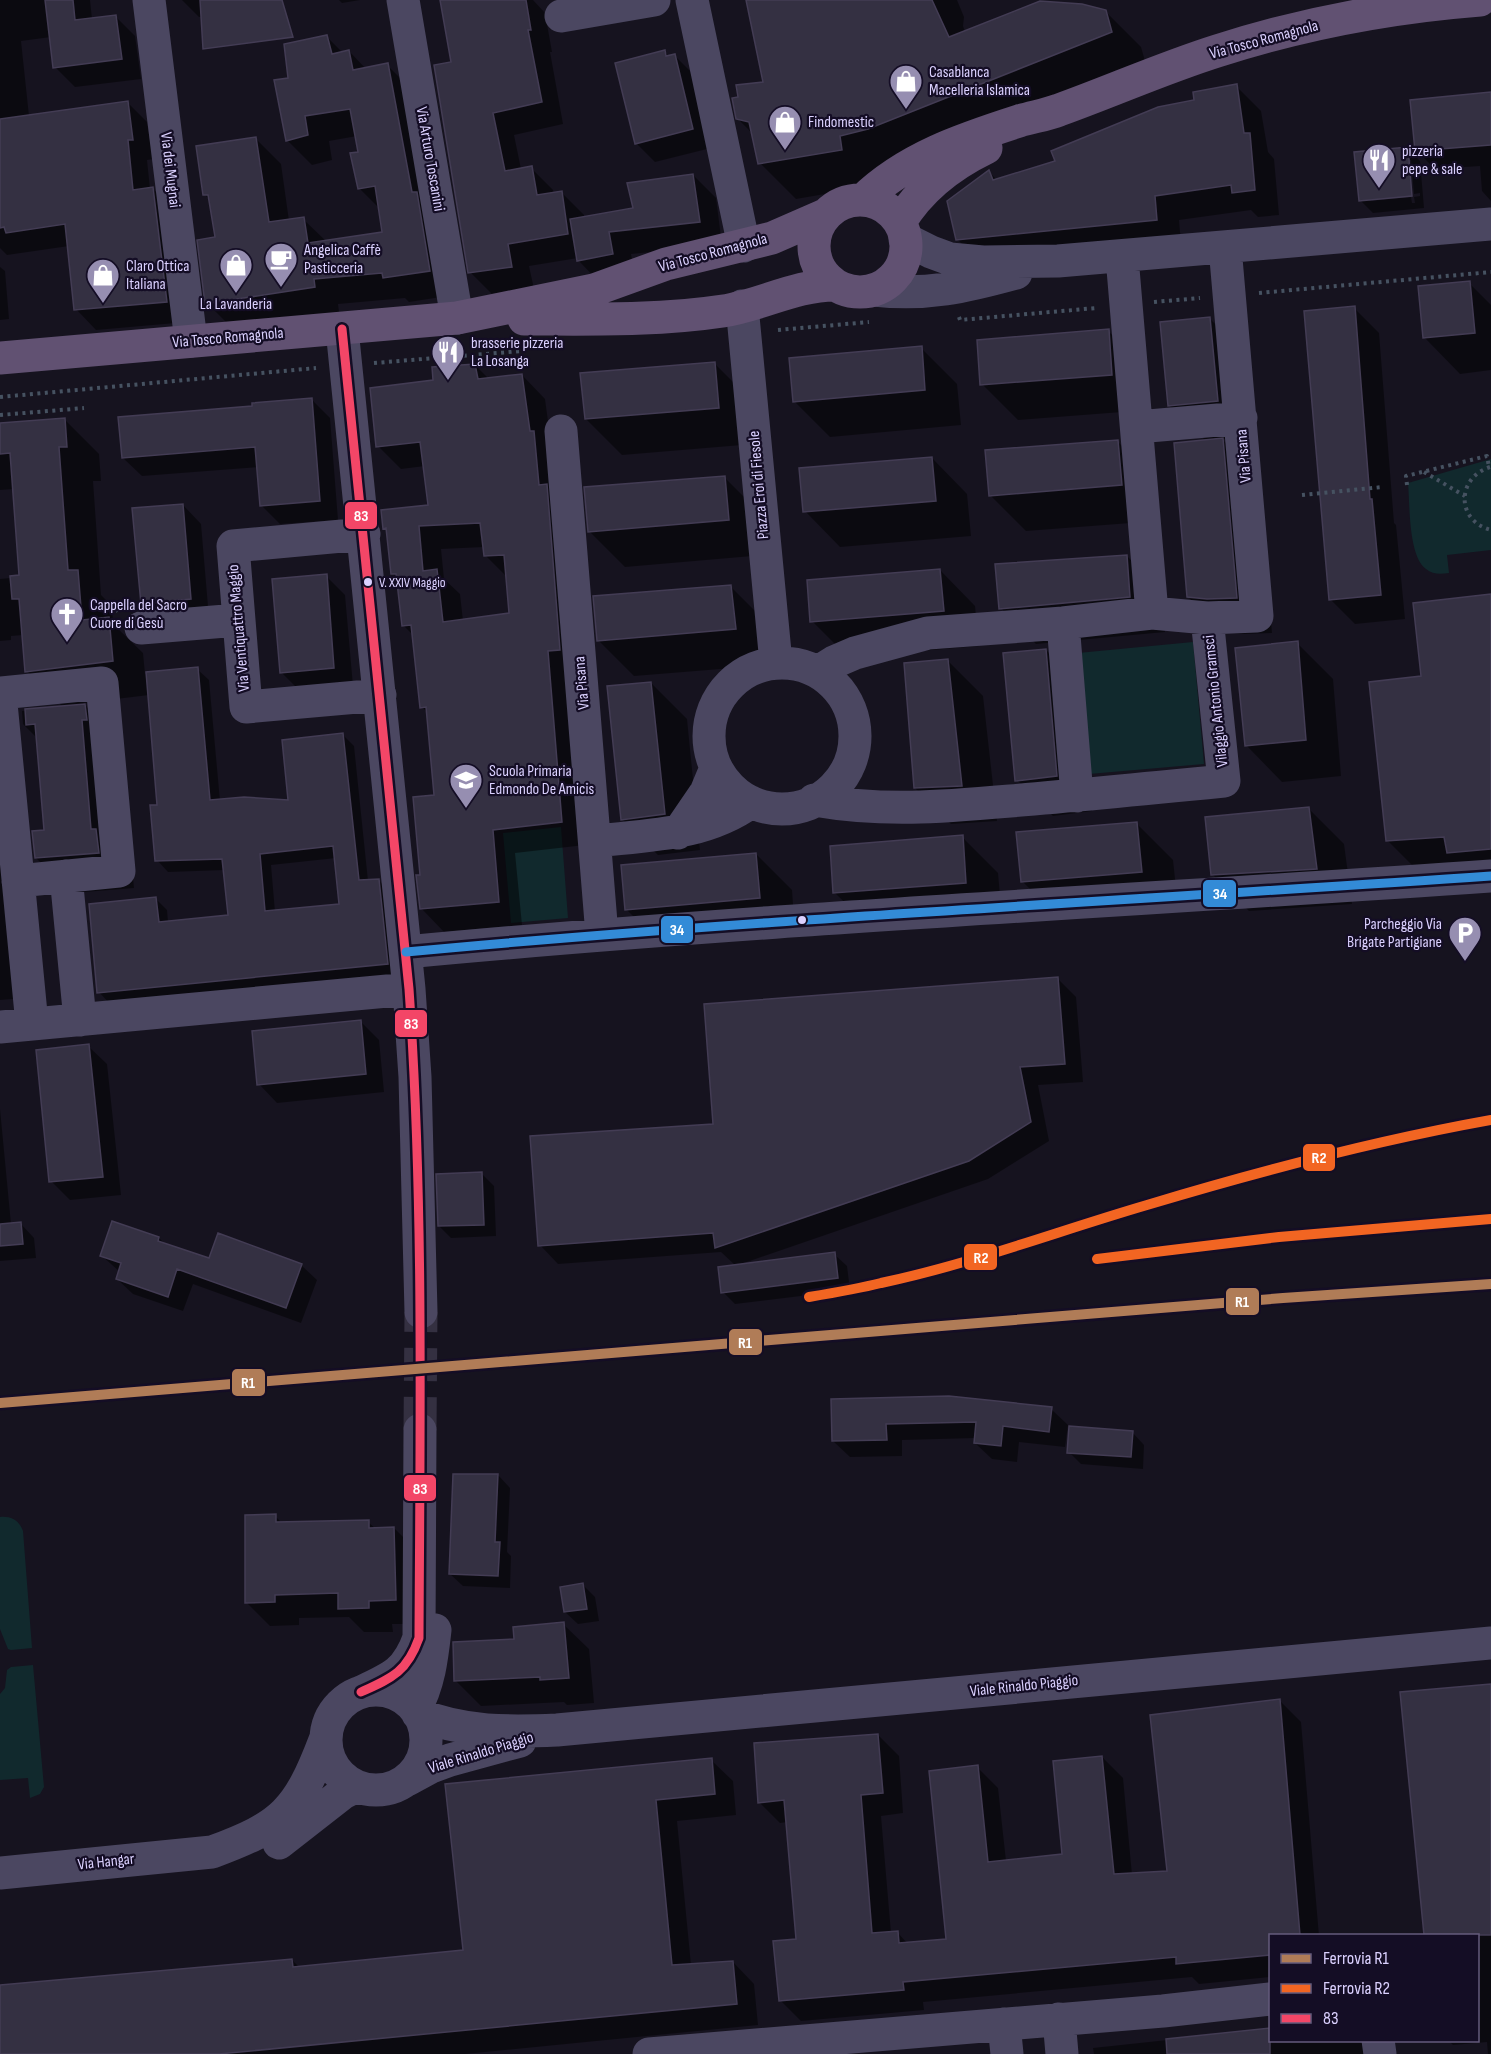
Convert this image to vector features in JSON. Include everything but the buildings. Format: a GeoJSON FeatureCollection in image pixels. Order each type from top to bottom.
{"type":"FeatureCollection","features":[{"type":"Feature","properties":{"kind":"main road","name":"Via Tosco Romagnola"},"geometry":{"type":"LineString","coordinates":[[902,230],[912,203],[951,168],[1057,111],[1141,78],[1253,40],[1304,27],[1378,13],[1480,0]]}},
{"type":"Feature","properties":{"kind":"main road","name":"Via Tosco Romagnola"},"geometry":{"type":"LineString","coordinates":[[863,200],[897,171],[927,155],[1021,120],[1057,111]]}},
{"type":"Feature","properties":{"kind":"main road"},"geometry":{"type":"LineString","coordinates":[[863,200],[889,210],[902,230],[906,252],[900,268],[889,282],[873,290],[856,292],[835,285],[824,275],[818,266],[814,249],[818,226],[827,214],[846,202],[863,200]]}},
{"type":"Feature","properties":{"kind":"main road","name":"Via Tosco Romagnola"},"geometry":{"type":"LineString","coordinates":[[0,358],[456,318],[575,295],[666,264],[744,246],[792,230],[827,214]]}},
{"type":"Feature","properties":{"kind":"main road","name":"Via Tosco Romagnola"},"geometry":{"type":"LineString","coordinates":[[456,318],[614,320],[723,311],[796,290],[835,285]]}},
{"type":"Feature","properties":{"kind":"street","name":"Via dei Mugnai"},"geometry":{"type":"LineString","coordinates":[[149,0],[191,341]]}},
{"type":"Feature","properties":{"kind":"street","name":"Via Arturo Toscanini"},"geometry":{"type":"LineString","coordinates":[[403,0],[456,318]]}},
{"type":"Feature","properties":{"kind":"street"},"geometry":{"type":"LineString","coordinates":[[561,16],[654,0]]}},
{"type":"Feature","properties":{"kind":"street"},"geometry":{"type":"LineString","coordinates":[[692,0],[744,246]]}},
{"type":"Feature","properties":{"kind":"street"},"geometry":{"type":"LineString","coordinates":[[902,230],[932,252],[950,259],[983,262],[1122,257],[1491,224]]}},
{"type":"Feature","properties":{"kind":"street","name":"Via Pisana"},"geometry":{"type":"LineString","coordinates":[[1207,618],[1257,616],[1225,247]]}},
{"type":"Feature","properties":{"kind":"street"},"geometry":{"type":"LineString","coordinates":[[1122,257],[1152,613]]}},
{"type":"Feature","properties":{"kind":"street"},"geometry":{"type":"LineString","coordinates":[[873,290],[899,293],[930,292],[982,283],[1058,261]]}},
{"type":"Feature","properties":{"kind":"street","name":"Piazza Eroi di Fiesole"},"geometry":{"type":"LineString","coordinates":[[742,306],[776,663]]}},
{"type":"Feature","properties":{"kind":"street"},"geometry":{"type":"LineString","coordinates":[[342,329],[409,988],[415,1077],[421,1312]]}},
{"type":"Feature","properties":{"kind":"street"},"geometry":{"type":"LineString","coordinates":[[1137,427],[1241,418]]}},
{"type":"Feature","properties":{"kind":"street","name":"Via Pisana"},"geometry":{"type":"LineString","coordinates":[[561,431],[602,935]]}},
{"type":"Feature","properties":{"kind":"street","name":"Via Ventiquattro Maggio"},"geometry":{"type":"LineString","coordinates":[[364,534],[232,546],[246,707],[380,695]]}},
{"type":"Feature","properties":{"kind":"street","name":"Vilaggio Antonio Gramsci"},"geometry":{"type":"LineString","coordinates":[[814,800],[885,809],[932,807],[1077,796],[1224,781],[1207,618],[1152,613],[1063,623],[928,633],[845,657],[818,672]]}},
{"type":"Feature","properties":{"kind":"street"},"geometry":{"type":"LineString","coordinates":[[141,628],[238,620]]}},
{"type":"Feature","properties":{"kind":"street"},"geometry":{"type":"LineString","coordinates":[[1063,623],[1077,796]]}},
{"type":"Feature","properties":{"kind":"street"},"geometry":{"type":"LineString","coordinates":[[776,663],[796,664],[818,672],[836,687],[849,707],[854,741],[850,761],[843,775],[834,786],[814,800],[799,806],[786,808],[751,802],[732,789],[716,768],[710,751],[710,719],[719,698],[741,675],[758,667],[776,663]]}},
{"type":"Feature","properties":{"kind":"street"},"geometry":{"type":"LineString","coordinates":[[0,693],[102,683],[119,871],[18,880]]}},
{"type":"Feature","properties":{"kind":"street"},"geometry":{"type":"LineString","coordinates":[[0,688],[4,768],[32,1024]]}},
{"type":"Feature","properties":{"kind":"street"},"geometry":{"type":"LineString","coordinates":[[850,761],[885,809]]}},
{"type":"Feature","properties":{"kind":"street"},"geometry":{"type":"LineString","coordinates":[[678,832],[712,783],[716,768]]}},
{"type":"Feature","properties":{"kind":"street"},"geometry":{"type":"LineString","coordinates":[[595,841],[678,832],[720,820],[751,802]]}},
{"type":"Feature","properties":{"kind":"street"},"geometry":{"type":"LineString","coordinates":[[66,876],[80,1020]]}},
{"type":"Feature","properties":{"kind":"street"},"geometry":{"type":"LineString","coordinates":[[406,952],[602,935],[1491,876]]}},
{"type":"Feature","properties":{"kind":"street"},"geometry":{"type":"LineString","coordinates":[[0,1027],[409,988]]}},
{"type":"Feature","properties":{"kind":"street"},"geometry":{"type":"LineString","coordinates":[[361,1692],[373,1690],[393,1693],[405,1700],[417,1712],[424,1725],[426,1744],[422,1761],[407,1780],[388,1789],[379,1791],[355,1787],[345,1781],[332,1766],[325,1740],[330,1718],[336,1709],[352,1696],[395,1676],[413,1655],[419,1638],[420,1430]]}},
{"type":"Feature","properties":{"kind":"street"},"geometry":{"type":"LineString","coordinates":[[417,1712],[430,1669],[437,1605]]}},
{"type":"Feature","properties":{"kind":"street","name":"Viale Rinaldo Piaggio"},"geometry":{"type":"LineString","coordinates":[[417,1712],[443,1724],[475,1729],[505,1732],[557,1730],[1491,1643]]}},
{"type":"Feature","properties":{"kind":"street","name":"Viale Rinaldo Piaggio"},"geometry":{"type":"LineString","coordinates":[[407,1780],[450,1760],[557,1730]]}},
{"type":"Feature","properties":{"kind":"street","name":"Via Hangar"},"geometry":{"type":"LineString","coordinates":[[0,1873],[212,1852],[252,1836],[277,1821],[290,1809],[310,1779],[325,1740]]}},
{"type":"Feature","properties":{"kind":"street","name":"Via Hangar"},"geometry":{"type":"LineString","coordinates":[[212,1852],[230,1857],[245,1856],[271,1847],[343,1793],[355,1787]]}},
{"type":"Feature","properties":{"kind":"street"},"geometry":{"type":"LineString","coordinates":[[649,2054],[1006,2039],[1059,2019],[1163,2011],[1269,1999]]}},
{"type":"Feature","properties":{"kind":"street"},"geometry":{"type":"LineString","coordinates":[[1059,2019],[1062,2054]]}},
{"type":"Feature","properties":{"kind":"path"},"geometry":{"type":"LineString","coordinates":[[0,415],[84,408]]}},
{"type":"Feature","properties":{"kind":"path"},"geometry":{"type":"LineString","coordinates":[[1407,484],[1406,476],[1489,456],[1490,467],[1475,475],[1470,481],[1465,496],[1468,513],[1473,520],[1480,526],[1491,530]]}},
{"type":"Feature","properties":{"kind":"path"},"geometry":{"type":"LineString","coordinates":[[1424,472],[1465,496]]}},
{"type":"Feature","properties":{"kind":"path"},"geometry":{"type":"LineString","coordinates":[[1302,495],[1383,487]]}},
{"type":"Feature","properties":{"kind":"green space"},"geometry":{"type":"Polygon","coordinates":[[[1491,459],[1491,550],[1447,555],[1449,573],[1437,574],[1429,571],[1420,562],[1413,542],[1408,483],[1491,459]]]}},
{"type":"Feature","properties":{"kind":"green space"},"geometry":{"type":"Polygon","coordinates":[[[1193,642],[1204,764],[1089,774],[1078,653],[1193,642]]]}},
{"type":"Feature","properties":{"kind":"green space"},"geometry":{"type":"Polygon","coordinates":[[[561,827],[568,918],[511,923],[503,833],[561,827]]]}},
{"type":"Feature","properties":{"kind":"green space"},"geometry":{"type":"Polygon","coordinates":[[[0,1517],[14,1520],[23,1531],[32,1648],[8,1649],[0,1629],[0,1517]]]}},
{"type":"Feature","properties":{"kind":"green space"},"geometry":{"type":"Polygon","coordinates":[[[33,1665],[44,1787],[40,1794],[30,1798],[28,1778],[0,1780],[0,1694],[5,1688],[7,1670],[11,1667],[33,1665]]]}},
{"type":"Feature","properties":{"kind":"tunnel"},"geometry":{"type":"LineString","coordinates":[[420,1430],[421,1312]]}},
{"type":"Feature","properties":{"kind":"rail line","name":"R2"},"geometry":{"type":"LineString","coordinates":[[809,1297],[863,1287],[948,1266],[1232,1180],[1404,1137],[1491,1120]]}},
{"type":"Feature","properties":{"kind":"rail line","name":"R2"},"geometry":{"type":"LineString","coordinates":[[1097,1259],[1279,1237],[1491,1219]]}},
{"type":"Feature","properties":{"kind":"rail line","name":"R1"},"geometry":{"type":"LineString","coordinates":[[0,1403],[1283,1298],[1491,1284]]}},
{"type":"Feature","properties":{"kind":"transit line","name":"83"},"geometry":{"type":"LineString","coordinates":[[342,329],[409,989],[419,1232],[419,1638],[404,1666],[390,1678],[361,1692]]}},
{"type":"Feature","properties":{"kind":"transit line","name":"34"},"geometry":{"type":"LineString","coordinates":[[406,952],[677,929],[1491,876]]}},
{"type":"Feature","properties":{"kind":"place","name":"Casablanca Macelleria Islamica"},"geometry":{"type":"Point","coordinates":[906,110]}},
{"type":"Feature","properties":{"kind":"place","name":"Findomestic"},"geometry":{"type":"Point","coordinates":[785,151]}},
{"type":"Feature","properties":{"kind":"place","name":"pizzeria pepe & sale"},"geometry":{"type":"Point","coordinates":[1379,189]}},
{"type":"Feature","properties":{"kind":"place","name":"Angelica Caffè Pasticceria"},"geometry":{"type":"Point","coordinates":[281,288]}},
{"type":"Feature","properties":{"kind":"place","name":"La Lavanderia"},"geometry":{"type":"Point","coordinates":[236,294]}},
{"type":"Feature","properties":{"kind":"place","name":"Claro Ottica Italiana"},"geometry":{"type":"Point","coordinates":[103,304]}},
{"type":"Feature","properties":{"kind":"place","name":"brasserie pizzeria La Losanga"},"geometry":{"type":"Point","coordinates":[448,381]}},
{"type":"Feature","properties":{"kind":"place","name":"V. XXIV Maggio"},"geometry":{"type":"Point","coordinates":[368,582]}},
{"type":"Feature","properties":{"kind":"place","name":"Cappella del Sacro Cuore di Gesù"},"geometry":{"type":"Point","coordinates":[67,643]}},
{"type":"Feature","properties":{"kind":"place","name":"Scuola Primaria Edmondo De Amicis"},"geometry":{"type":"Point","coordinates":[466,809]}},
{"type":"Feature","properties":{"kind":"place","name":"Parcheggio Via Brigate Partigiane"},"geometry":{"type":"Point","coordinates":[1465,962]}}]}
